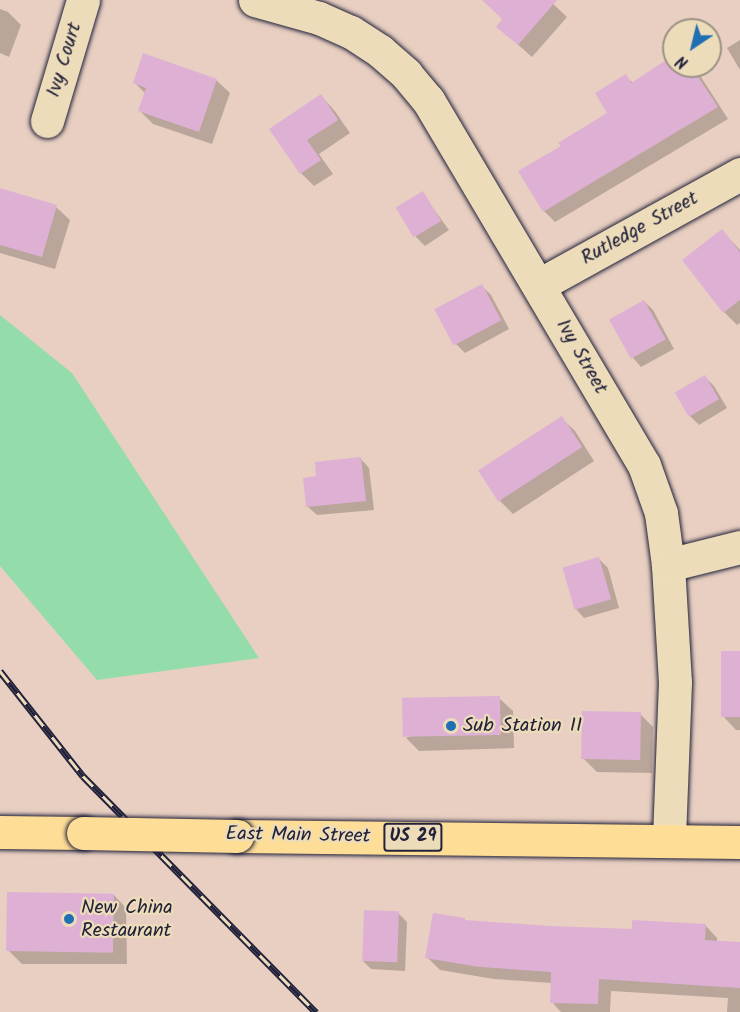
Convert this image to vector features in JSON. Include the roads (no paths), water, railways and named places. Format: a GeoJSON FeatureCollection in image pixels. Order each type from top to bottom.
{"type":"FeatureCollection","features":[{"type":"Feature","properties":{"kind":"main road","name":"East Main Street"},"geometry":{"type":"LineString","coordinates":[[0,832],[740,842]]}},
{"type":"Feature","properties":{"kind":"street","name":"Ivy Court"},"geometry":{"type":"LineString","coordinates":[[47,121],[83,0]]}},
{"type":"Feature","properties":{"kind":"street","name":"Ivy Street"},"geometry":{"type":"LineString","coordinates":[[255,0],[319,18],[351,32],[380,51],[406,74],[428,100],[644,465],[661,513],[668,565],[675,682],[669,841]]}},
{"type":"Feature","properties":{"kind":"street","name":"Rutledge Street"},"geometry":{"type":"LineString","coordinates":[[539,285],[740,174]]}},
{"type":"Feature","properties":{"kind":"street"},"geometry":{"type":"LineString","coordinates":[[668,565],[740,548]]}},
{"type":"Feature","properties":{"kind":"railway"},"geometry":{"type":"LineString","coordinates":[[0,671],[83,776],[316,1012]]}},
{"type":"Feature","properties":{"kind":"place","name":"Sub Station II"},"geometry":{"type":"Point","coordinates":[451,726]}},
{"type":"Feature","properties":{"kind":"place","name":"New China Restaurant"},"geometry":{"type":"Point","coordinates":[69,919]}}]}
